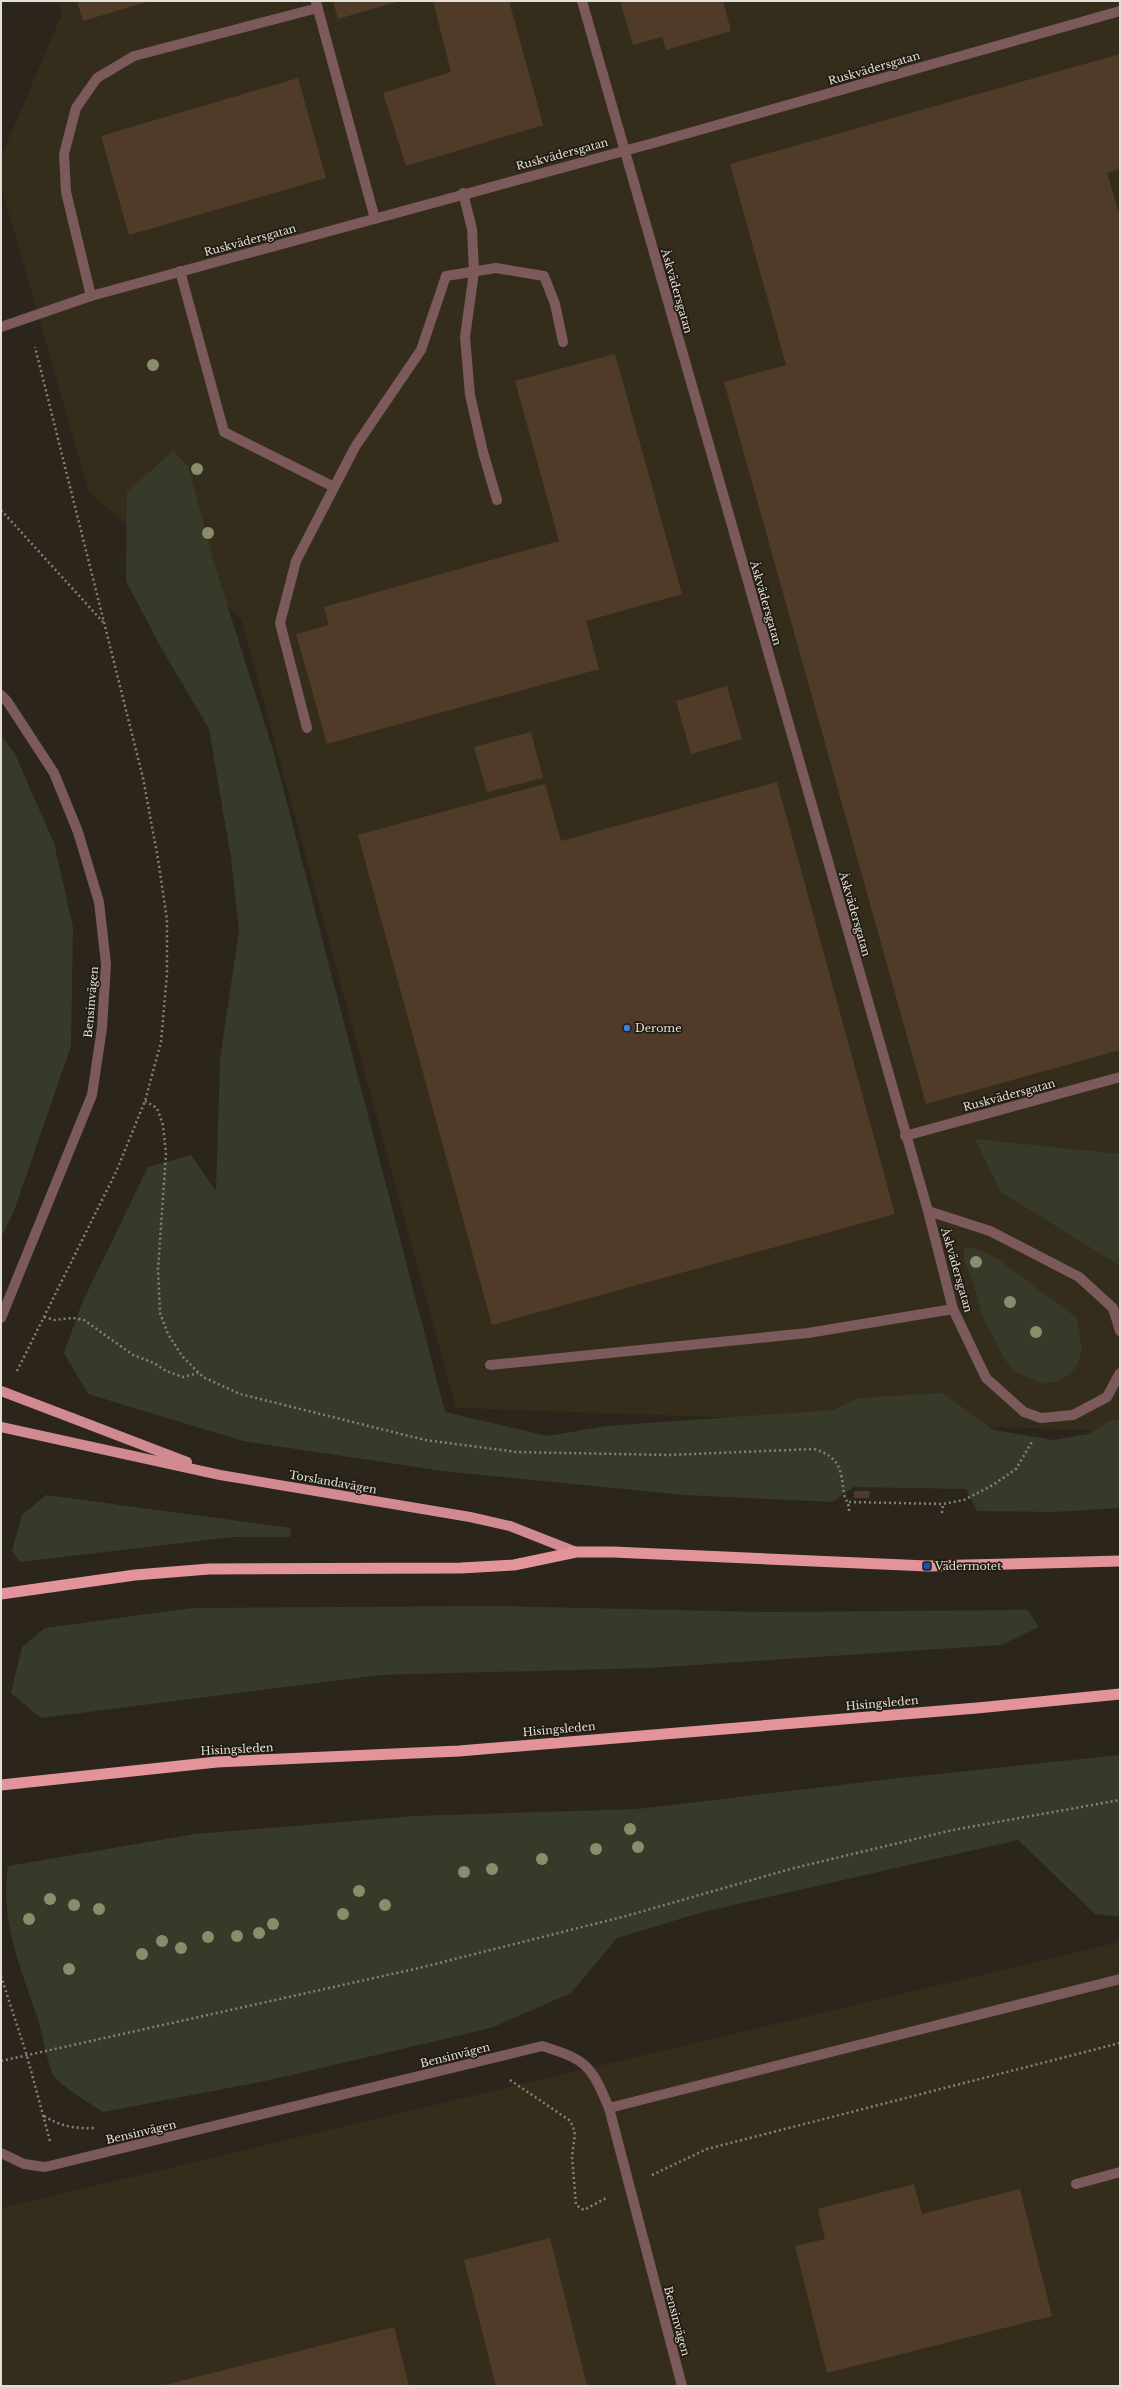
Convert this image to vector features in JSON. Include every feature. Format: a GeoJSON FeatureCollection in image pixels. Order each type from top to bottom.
{"type":"FeatureCollection","features":[{"type":"Feature","properties":{"kind":"highway"},"geometry":{"type":"LineString","coordinates":[[1,1594],[158,1573],[278,1568],[491,1567],[514,1565],[576,1552],[613,1552],[927,1566],[1120,1561]]}},
{"type":"Feature","properties":{"kind":"highway","name":"Hisingsleden"},"geometry":{"type":"LineString","coordinates":[[1,1785],[217,1762],[459,1751],[977,1708],[1120,1694]]}},
{"type":"Feature","properties":{"kind":"main road"},"geometry":{"type":"LineString","coordinates":[[1,1391],[220,1475]]}},
{"type":"Feature","properties":{"kind":"main road","name":"Torslandavägen"},"geometry":{"type":"LineString","coordinates":[[1,1427],[220,1475],[470,1517],[510,1526],[576,1552]]}},
{"type":"Feature","properties":{"kind":"street","name":"Åskvädersgatan"},"geometry":{"type":"LineString","coordinates":[[582,1],[905,1136],[928,1211],[953,1309],[986,1378],[1024,1412],[1041,1418],[1073,1415],[1107,1397],[1120,1373]]}},
{"type":"Feature","properties":{"kind":"street"},"geometry":{"type":"LineString","coordinates":[[91,296],[66,192],[64,154],[76,108],[97,78],[134,56],[317,4],[374,219]]}},
{"type":"Feature","properties":{"kind":"street","name":"Ruskvädersgatan"},"geometry":{"type":"LineString","coordinates":[[1,327],[91,296],[374,219],[463,193],[625,150],[1120,11]]}},
{"type":"Feature","properties":{"kind":"street"},"geometry":{"type":"LineString","coordinates":[[463,193],[472,230],[474,272],[465,337],[470,396],[483,452],[497,500]]}},
{"type":"Feature","properties":{"kind":"street"},"geometry":{"type":"LineString","coordinates":[[307,728],[280,623],[296,561],[355,447],[421,350],[446,276],[496,268],[544,276],[555,304],[563,342]]}},
{"type":"Feature","properties":{"kind":"street"},"geometry":{"type":"LineString","coordinates":[[180,271],[224,432],[334,487]]}},
{"type":"Feature","properties":{"kind":"street","name":"Ruskvädersgatan"},"geometry":{"type":"LineString","coordinates":[[1,332],[12,323]]}},
{"type":"Feature","properties":{"kind":"street","name":"Bensinvägen"},"geometry":{"type":"LineString","coordinates":[[1,695],[7,701],[54,773],[78,832],[99,902],[106,964],[102,1028],[92,1095],[1,1318]]}},
{"type":"Feature","properties":{"kind":"street","name":"Ruskvädersgatan"},"geometry":{"type":"LineString","coordinates":[[905,1136],[1120,1076]]}},
{"type":"Feature","properties":{"kind":"street","name":"Åskvädersgatan"},"geometry":{"type":"LineString","coordinates":[[928,1211],[990,1231],[1079,1277],[1113,1308],[1120,1332]]}},
{"type":"Feature","properties":{"kind":"street"},"geometry":{"type":"LineString","coordinates":[[490,1366],[808,1333],[953,1309]]}},
{"type":"Feature","properties":{"kind":"street"},"geometry":{"type":"LineString","coordinates":[[609,2108],[1120,1979]]}},
{"type":"Feature","properties":{"kind":"street","name":"Bensinvägen"},"geometry":{"type":"LineString","coordinates":[[1,2153],[24,2164],[45,2167],[542,2046],[573,2055],[595,2074],[609,2108],[682,2386]]}},
{"type":"Feature","properties":{"kind":"street"},"geometry":{"type":"LineString","coordinates":[[1076,2184],[1120,2172]]}},
{"type":"Feature","properties":{"kind":"path"},"geometry":{"type":"LineString","coordinates":[[1,510],[103,622],[35,346]]}},
{"type":"Feature","properties":{"kind":"path"},"geometry":{"type":"LineString","coordinates":[[145,1101],[157,1108],[163,1125],[166,1154],[158,1269],[160,1312],[168,1334],[182,1356],[203,1377],[240,1394],[425,1440],[517,1452],[668,1455],[814,1449],[828,1453],[837,1461],[845,1496],[849,1502],[849,1511]]}},
{"type":"Feature","properties":{"kind":"path"},"geometry":{"type":"LineString","coordinates":[[44,1317],[55,1320],[73,1318],[84,1320],[132,1355],[154,1363],[166,1371],[183,1376],[198,1373]]}},
{"type":"Feature","properties":{"kind":"path"},"geometry":{"type":"LineString","coordinates":[[849,1502],[944,1504],[964,1500],[993,1485],[1016,1469],[1032,1446],[1041,1418]]}},
{"type":"Feature","properties":{"kind":"path"},"geometry":{"type":"LineString","coordinates":[[942,1513],[944,1504]]}},
{"type":"Feature","properties":{"kind":"path"},"geometry":{"type":"LineString","coordinates":[[1,2061],[419,1968],[626,1916],[794,1868],[953,1830],[1120,1800]]}},
{"type":"Feature","properties":{"kind":"path"},"geometry":{"type":"LineString","coordinates":[[1,1976],[27,2056],[57,2164]]}},
{"type":"Feature","properties":{"kind":"shaded area"},"geometry":{"type":"Polygon","coordinates":[[[58,1],[1120,1],[1120,1431],[456,1408],[241,618],[89,493],[1,186],[1,157],[62,14],[58,1]]]}},
{"type":"Feature","properties":{"kind":"shaded area"},"geometry":{"type":"Polygon","coordinates":[[[1120,1942],[1120,2386],[1,2386],[1,2208],[1120,1942]]]}},
{"type":"Feature","properties":{"kind":"green space"},"geometry":{"type":"Polygon","coordinates":[[[173,451],[188,466],[215,566],[274,753],[445,1412],[548,1436],[606,1426],[833,1410],[859,1398],[942,1393],[994,1430],[1053,1440],[1088,1434],[1110,1421],[1120,1419],[1120,1508],[1054,1512],[977,1511],[966,1489],[854,1487],[832,1502],[684,1495],[443,1471],[243,1441],[88,1394],[64,1353],[82,1303],[148,1167],[191,1155],[216,1191],[220,1060],[239,930],[231,858],[209,729],[159,644],[126,581],[127,492],[173,451]]]}},
{"type":"Feature","properties":{"kind":"green space"},"geometry":{"type":"Polygon","coordinates":[[[1,735],[15,754],[54,843],[73,927],[71,1046],[14,1211],[1,1238],[1,735]]]}},
{"type":"Feature","properties":{"kind":"green space"},"geometry":{"type":"Polygon","coordinates":[[[975,1139],[1120,1154],[1120,1266],[1001,1192],[975,1139]]]}},
{"type":"Feature","properties":{"kind":"green space"},"geometry":{"type":"Polygon","coordinates":[[[969,1247],[984,1251],[998,1259],[1077,1318],[1082,1350],[1077,1365],[1071,1373],[1059,1381],[1043,1384],[1014,1371],[1004,1358],[981,1313],[973,1282],[965,1262],[963,1248],[969,1247]]]}},
{"type":"Feature","properties":{"kind":"green space"},"geometry":{"type":"Polygon","coordinates":[[[46,1495],[291,1528],[290,1537],[233,1537],[20,1562],[12,1551],[22,1515],[46,1495]]]}},
{"type":"Feature","properties":{"kind":"green space"},"geometry":{"type":"Polygon","coordinates":[[[495,1606],[769,1612],[1028,1610],[1039,1627],[1001,1645],[649,1668],[380,1675],[41,1718],[11,1693],[22,1647],[45,1628],[192,1608],[495,1606]]]}},
{"type":"Feature","properties":{"kind":"green space"},"geometry":{"type":"Polygon","coordinates":[[[1120,1755],[1120,1917],[1095,1914],[1018,1840],[703,1912],[617,1938],[571,1993],[491,2028],[270,2080],[103,2112],[70,2090],[54,2076],[9,1926],[6,1887],[8,1866],[195,1834],[414,1816],[638,1809],[890,1779],[1120,1755]]]}},
{"type":"Feature","properties":{"kind":"building"},"geometry":{"type":"Polygon","coordinates":[[[77,1],[150,1],[83,21],[77,1]]]}},
{"type":"Feature","properties":{"kind":"building"},"geometry":{"type":"Polygon","coordinates":[[[333,1],[400,1],[338,19],[333,1]]]}},
{"type":"Feature","properties":{"kind":"building"},"geometry":{"type":"Polygon","coordinates":[[[433,1],[509,1],[543,125],[406,166],[383,93],[451,72],[433,1]]]}},
{"type":"Feature","properties":{"kind":"building"},"geometry":{"type":"Polygon","coordinates":[[[620,1],[723,1],[731,31],[666,50],[662,37],[633,45],[620,1]]]}},
{"type":"Feature","properties":{"kind":"building"},"geometry":{"type":"Polygon","coordinates":[[[1120,54],[1120,169],[1107,173],[1120,217],[1120,1050],[926,1104],[724,382],[786,365],[730,164],[1120,54]]]}},
{"type":"Feature","properties":{"kind":"building"},"geometry":{"type":"Polygon","coordinates":[[[298,78],[326,178],[129,235],[101,136],[298,78]]]}},
{"type":"Feature","properties":{"kind":"building"},"geometry":{"type":"Polygon","coordinates":[[[615,354],[682,594],[586,621],[599,669],[327,744],[296,634],[329,625],[324,607],[559,541],[515,381],[615,354]]]}},
{"type":"Feature","properties":{"kind":"building"},"geometry":{"type":"Polygon","coordinates":[[[727,686],[742,739],[691,754],[676,701],[727,686]]]}},
{"type":"Feature","properties":{"kind":"building"},"geometry":{"type":"Polygon","coordinates":[[[531,732],[543,778],[487,792],[474,747],[531,732]]]}},
{"type":"Feature","properties":{"kind":"building","name":"Derome"},"geometry":{"type":"Polygon","coordinates":[[[777,782],[895,1214],[492,1325],[358,835],[545,784],[561,841],[777,782]]]}},
{"type":"Feature","properties":{"kind":"building"},"geometry":{"type":"Polygon","coordinates":[[[854,1491],[870,1491],[869,1498],[854,1498],[854,1491]]]}},
{"type":"Feature","properties":{"kind":"building"},"geometry":{"type":"Polygon","coordinates":[[[914,2184],[922,2214],[1020,2189],[1052,2316],[827,2373],[795,2246],[825,2239],[818,2209],[914,2184]]]}},
{"type":"Feature","properties":{"kind":"building"},"geometry":{"type":"Polygon","coordinates":[[[550,2238],[587,2386],[496,2386],[464,2260],[550,2238]]]}},
{"type":"Feature","properties":{"kind":"building"},"geometry":{"type":"Polygon","coordinates":[[[394,2327],[409,2386],[165,2386],[165,2385],[394,2327]]]}},
{"type":"Feature","properties":{"kind":"place","name":"Derome"},"geometry":{"type":"Point","coordinates":[627,1028]}},
{"type":"Feature","properties":{"kind":"place","name":"Vädermotet"},"geometry":{"type":"Point","coordinates":[927,1566]}}]}
